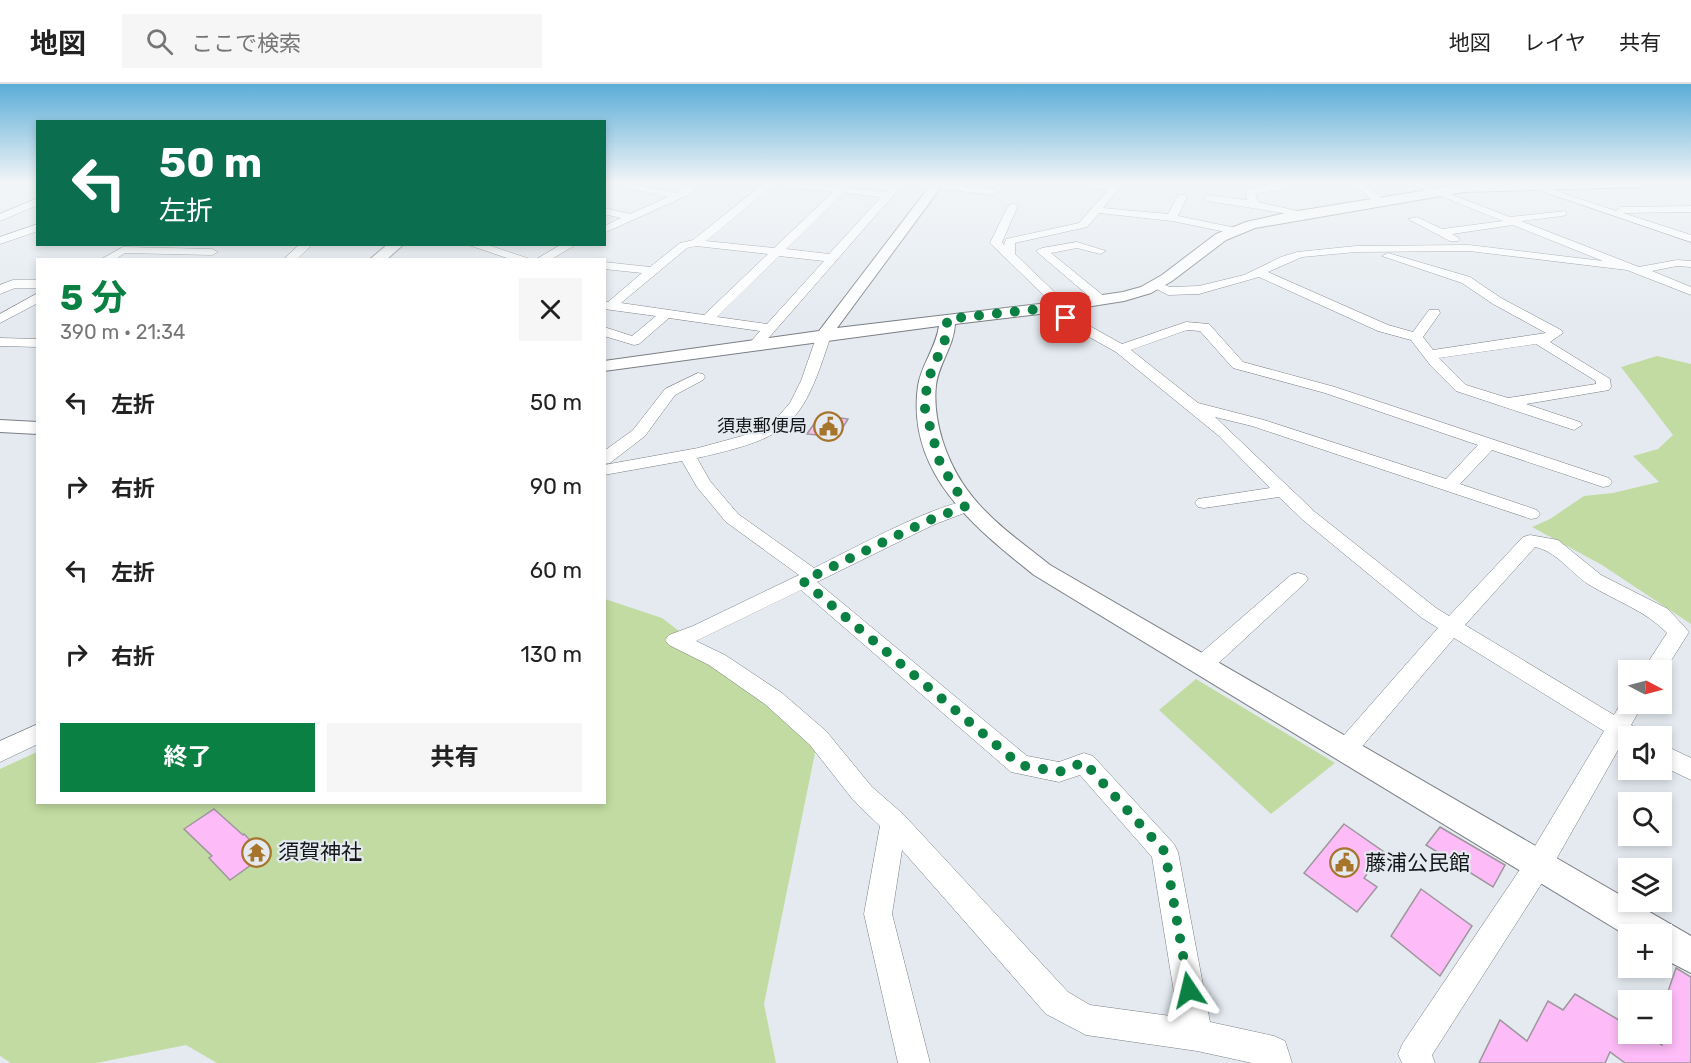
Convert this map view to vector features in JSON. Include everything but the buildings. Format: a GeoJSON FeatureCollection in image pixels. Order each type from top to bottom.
{"type":"FeatureCollection","features":[{"type":"Feature","properties":{"kind":"street"},"geometry":{"type":"LineString","coordinates":[[0,241],[31,229]]}},
{"type":"Feature","properties":{"kind":"street"},"geometry":{"type":"LineString","coordinates":[[696,243],[714,229]]}},
{"type":"Feature","properties":{"kind":"street"},"geometry":{"type":"LineString","coordinates":[[706,319],[800,229]]}},
{"type":"Feature","properties":{"kind":"street"},"geometry":{"type":"LineString","coordinates":[[754,346],[858,229]]}},
{"type":"Feature","properties":{"kind":"street"},"geometry":{"type":"LineString","coordinates":[[606,470],[749,440],[782,422],[803,393],[824,335],[904,229]]}},
{"type":"Feature","properties":{"kind":"street"},"geometry":{"type":"LineString","coordinates":[[1003,229],[996,243],[1063,306]]}},
{"type":"Feature","properties":{"kind":"street"},"geometry":{"type":"LineString","coordinates":[[1009,255],[1010,241],[1066,229]]}},
{"type":"Feature","properties":{"kind":"street"},"geometry":{"type":"LineString","coordinates":[[1221,229],[1236,231]]}},
{"type":"Feature","properties":{"kind":"street"},"geometry":{"type":"LineString","coordinates":[[606,366],[1101,300],[1155,285],[1210,243],[1243,229]]}},
{"type":"Feature","properties":{"kind":"street"},"geometry":{"type":"LineString","coordinates":[[1435,229],[1469,248]]}},
{"type":"Feature","properties":{"kind":"street"},"geometry":{"type":"LineString","coordinates":[[1442,232],[1469,229]]}},
{"type":"Feature","properties":{"kind":"street"},"geometry":{"type":"LineString","coordinates":[[1530,229],[1691,291]]}},
{"type":"Feature","properties":{"kind":"street"},"geometry":{"type":"LineString","coordinates":[[1661,229],[1690,238]]}},
{"type":"Feature","properties":{"kind":"street"},"geometry":{"type":"LineString","coordinates":[[607,305],[684,245],[696,243],[832,258]]}},
{"type":"Feature","properties":{"kind":"street"},"geometry":{"type":"LineString","coordinates":[[1100,251],[1077,245],[1042,251],[1101,300]]}},
{"type":"Feature","properties":{"kind":"street"},"geometry":{"type":"LineString","coordinates":[[203,258],[220,246]]}},
{"type":"Feature","properties":{"kind":"street"},"geometry":{"type":"LineString","coordinates":[[290,258],[306,246]]}},
{"type":"Feature","properties":{"kind":"street"},"geometry":{"type":"LineString","coordinates":[[379,258],[394,246]]}},
{"type":"Feature","properties":{"kind":"street"},"geometry":{"type":"LineString","coordinates":[[478,246],[521,258]]}},
{"type":"Feature","properties":{"kind":"street"},"geometry":{"type":"LineString","coordinates":[[544,258],[568,246]]}},
{"type":"Feature","properties":{"kind":"street"},"geometry":{"type":"LineString","coordinates":[[108,258],[127,247],[212,252]]}},
{"type":"Feature","properties":{"kind":"street"},"geometry":{"type":"LineString","coordinates":[[1155,285],[1168,291],[1199,291],[1260,273],[1285,259],[1301,254],[1356,249],[1469,248],[1630,269],[1677,263],[1691,264]]}},
{"type":"Feature","properties":{"kind":"street"},"geometry":{"type":"LineString","coordinates":[[1356,249],[1397,258],[1466,280],[1497,301],[1556,333],[1538,340],[1429,355]]}},
{"type":"Feature","properties":{"kind":"street"},"geometry":{"type":"LineString","coordinates":[[606,265],[653,271]]}},
{"type":"Feature","properties":{"kind":"street"},"geometry":{"type":"LineString","coordinates":[[1260,273],[1383,328],[1416,337],[1429,355],[1461,388],[1574,425]]}},
{"type":"Feature","properties":{"kind":"street"},"geometry":{"type":"LineString","coordinates":[[0,290],[13,284],[36,284]]}},
{"type":"Feature","properties":{"kind":"street"},"geometry":{"type":"LineString","coordinates":[[0,319],[36,298]]}},
{"type":"Feature","properties":{"kind":"street"},"geometry":{"type":"LineString","coordinates":[[607,305],[770,328]]}},
{"type":"Feature","properties":{"kind":"street"},"geometry":{"type":"LineString","coordinates":[[1048,308],[1121,349],[1225,433],[1309,516],[1429,613],[1618,730]]}},
{"type":"Feature","properties":{"kind":"street"},"geometry":{"type":"LineString","coordinates":[[1416,337],[1434,313]]}},
{"type":"Feature","properties":{"kind":"street"},"geometry":{"type":"LineString","coordinates":[[606,332],[634,341],[666,314]]}},
{"type":"Feature","properties":{"kind":"street"},"geometry":{"type":"LineString","coordinates":[[947,319],[947,335],[927,382],[925,409],[940,463],[966,506],[1042,570],[1639,924]]}},
{"type":"Feature","properties":{"kind":"street"},"geometry":{"type":"LineString","coordinates":[[1121,349],[1186,326],[1204,327],[1238,365],[1330,390],[1603,482]]}},
{"type":"Feature","properties":{"kind":"street"},"geometry":{"type":"LineString","coordinates":[[1505,403],[1604,387],[1604,379],[1538,340]]}},
{"type":"Feature","properties":{"kind":"street"},"geometry":{"type":"LineString","coordinates":[[0,342],[36,344]]}},
{"type":"Feature","properties":{"kind":"street"},"geometry":{"type":"LineString","coordinates":[[606,458],[639,433],[670,392],[698,377]]}},
{"type":"Feature","properties":{"kind":"street"},"geometry":{"type":"LineString","coordinates":[[1190,406],[1258,423],[1531,514]]}},
{"type":"Feature","properties":{"kind":"street"},"geometry":{"type":"LineString","coordinates":[[0,426],[36,427]]}},
{"type":"Feature","properties":{"kind":"street"},"geometry":{"type":"LineString","coordinates":[[1449,486],[1488,444]]}},
{"type":"Feature","properties":{"kind":"street"},"geometry":{"type":"LineString","coordinates":[[686,454],[703,483],[732,518],[807,578],[1020,765],[1059,772],[1084,762],[1165,852],[1197,1035]]}},
{"type":"Feature","properties":{"kind":"street"},"geometry":{"type":"LineString","coordinates":[[1204,503],[1282,491]]}},
{"type":"Feature","properties":{"kind":"street"},"geometry":{"type":"LineString","coordinates":[[966,506],[927,521],[700,631],[676,640],[717,660],[774,699],[818,738],[863,794],[894,822],[1057,1003],[1086,1020],[1197,1035],[1274,1052],[1276,1063]]}},
{"type":"Feature","properties":{"kind":"street"},"geometry":{"type":"LineString","coordinates":[[1346,749],[1452,626],[1530,541],[1551,544],[1594,579],[1661,614],[1679,632],[1661,660]]}},
{"type":"Feature","properties":{"kind":"street"},"geometry":{"type":"LineString","coordinates":[[1202,664],[1298,579]]}},
{"type":"Feature","properties":{"kind":"street"},"geometry":{"type":"LineString","coordinates":[[0,752],[36,734]]}},
{"type":"Feature","properties":{"kind":"street"},"geometry":{"type":"LineString","coordinates":[[1419,1063],[1414,1054],[1618,741]]}},
{"type":"Feature","properties":{"kind":"street"},"geometry":{"type":"LineString","coordinates":[[1672,760],[1691,770]]}},
{"type":"Feature","properties":{"kind":"street"},"geometry":{"type":"LineString","coordinates":[[894,822],[878,914],[914,1063]]}},
{"type":"Feature","properties":{"kind":"street"},"geometry":{"type":"LineString","coordinates":[[1672,944],[1691,956]]}},
{"type":"Feature","properties":{"kind":"green space"},"geometry":{"type":"Polygon","coordinates":[[[1657,356],[1691,364],[1691,624],[1602,565],[1532,527],[1550,519],[1584,496],[1613,493],[1659,482],[1633,456],[1658,449],[1673,435],[1621,367],[1657,356]]]}},
{"type":"Feature","properties":{"kind":"green space"},"geometry":{"type":"Polygon","coordinates":[[[606,599],[662,618],[818,738],[764,1004],[776,1063],[217,1063],[186,1045],[96,1063],[11,1063],[0,1056],[0,769],[36,752],[36,804],[606,804],[606,599]]]}},
{"type":"Feature","properties":{"kind":"green space"},"geometry":{"type":"Polygon","coordinates":[[[1196,679],[1335,763],[1271,814],[1159,710],[1196,679]]]}},
{"type":"Feature","properties":{"kind":"place","name":"須恵郵便局"},"geometry":{"type":"Point","coordinates":[828,426]}},
{"type":"Feature","properties":{"kind":"place","name":"須賀神社"},"geometry":{"type":"Point","coordinates":[257,852]}},
{"type":"Feature","properties":{"kind":"place","name":"藤浦公民館"},"geometry":{"type":"Point","coordinates":[1344,863]}},
{"type":"Feature","properties":{"kind":"route"},"geometry":{"type":"LineString","coordinates":[[1066,318],[1048,308],[947,319],[947,335],[927,382],[925,409],[940,463],[966,506],[927,521],[811,575],[803,581],[1020,765],[1059,772],[1084,762],[1165,852],[1189,990]]}}]}
